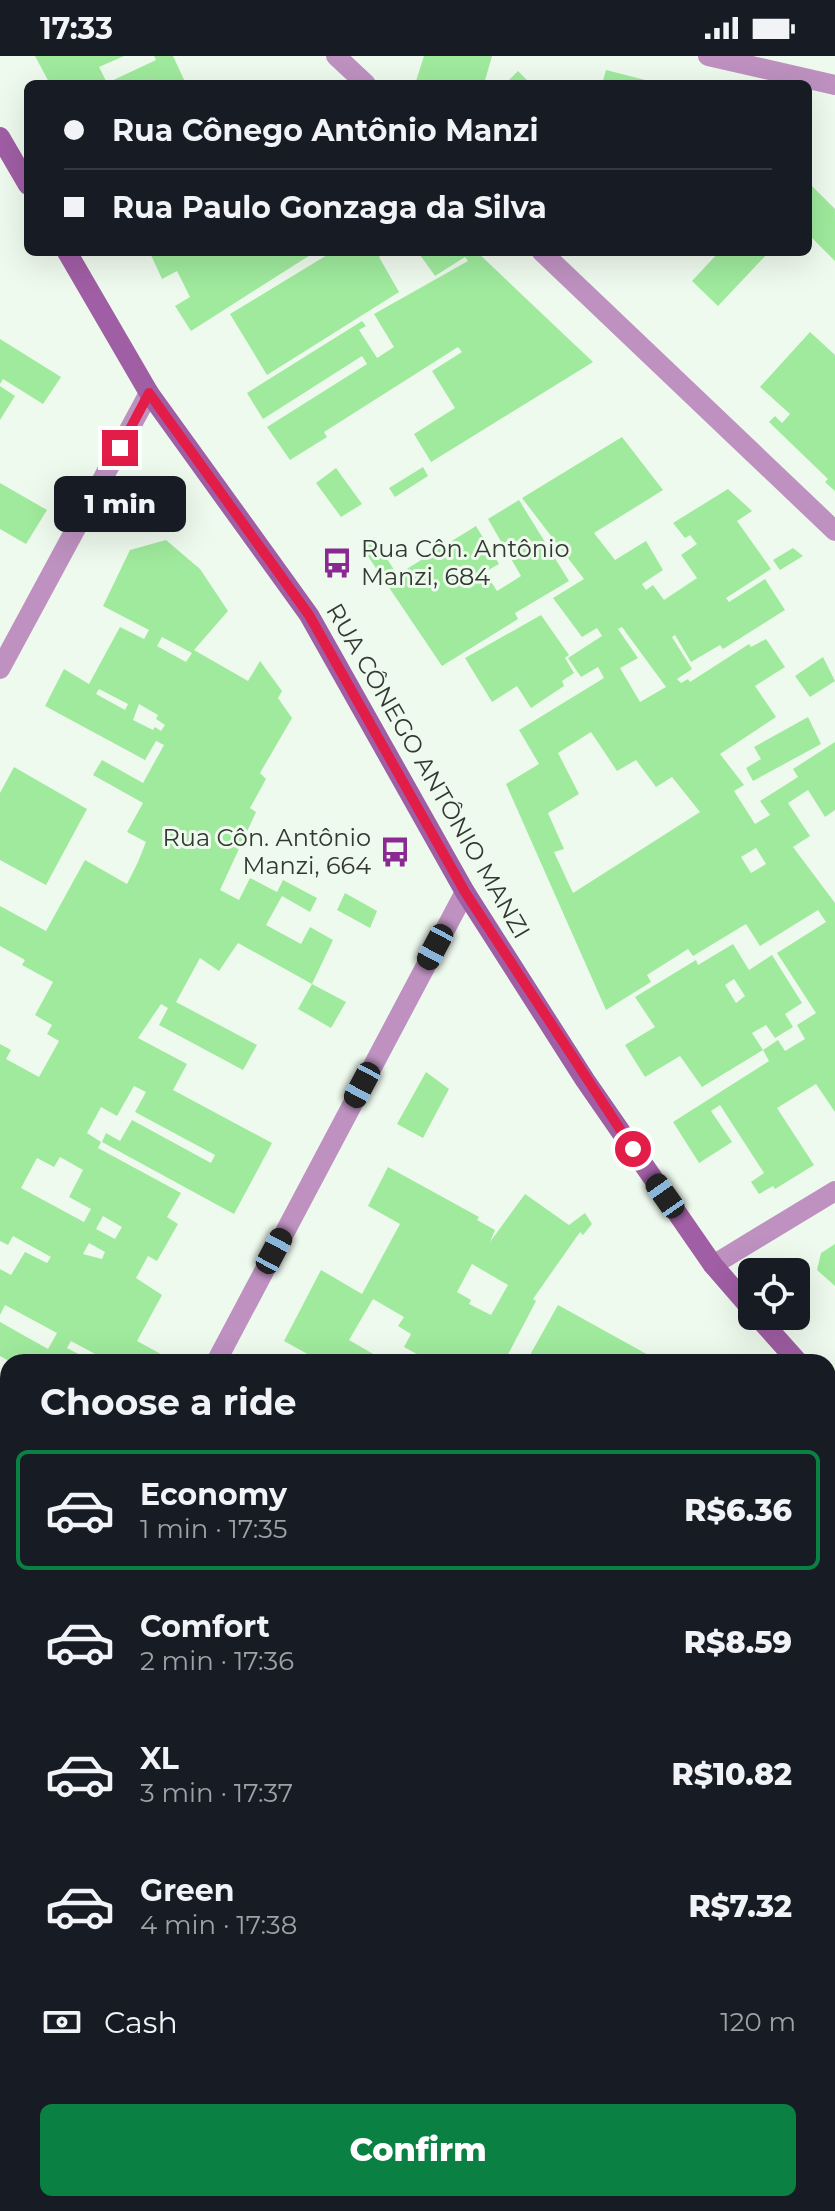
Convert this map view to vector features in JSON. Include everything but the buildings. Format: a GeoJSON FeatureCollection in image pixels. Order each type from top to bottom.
{"type":"FeatureCollection","features":[{"type":"Feature","properties":{"kind":"street"},"geometry":{"type":"LineString","coordinates":[[336,56],[362,80]]}},
{"type":"Feature","properties":{"kind":"street"},"geometry":{"type":"LineString","coordinates":[[708,56],[835,85]]}},
{"type":"Feature","properties":{"kind":"street"},"geometry":{"type":"LineString","coordinates":[[0,137],[24,178]]}},
{"type":"Feature","properties":{"kind":"street","name":"RUA CÔNEGO ANTÔNIO MANZI"},"geometry":{"type":"LineString","coordinates":[[69,256],[149,393],[309,615],[465,892],[585,1080],[713,1265],[738,1294]]}},
{"type":"Feature","properties":{"kind":"street"},"geometry":{"type":"LineString","coordinates":[[546,256],[835,531]]}},
{"type":"Feature","properties":{"kind":"street"},"geometry":{"type":"LineString","coordinates":[[0,669],[149,393]]}},
{"type":"Feature","properties":{"kind":"street"},"geometry":{"type":"LineString","coordinates":[[220,1354],[465,892]]}},
{"type":"Feature","properties":{"kind":"street"},"geometry":{"type":"LineString","coordinates":[[713,1265],[835,1191]]}},
{"type":"Feature","properties":{"kind":"street"},"geometry":{"type":"LineString","coordinates":[[769,1330],[791,1354]]}},
{"type":"Feature","properties":{"kind":"place","name":"Rua Côn. Antônio Manzi, 684"},"geometry":{"type":"Point","coordinates":[337,563]}},
{"type":"Feature","properties":{"kind":"place","name":"Rua Côn. Antônio Manzi, 664"},"geometry":{"type":"Point","coordinates":[395,852]}},
{"type":"Feature","properties":{"kind":"route"},"geometry":{"type":"LineString","coordinates":[[120,448],[149,393],[309,615],[465,892],[585,1080],[633,1149]]}}]}
